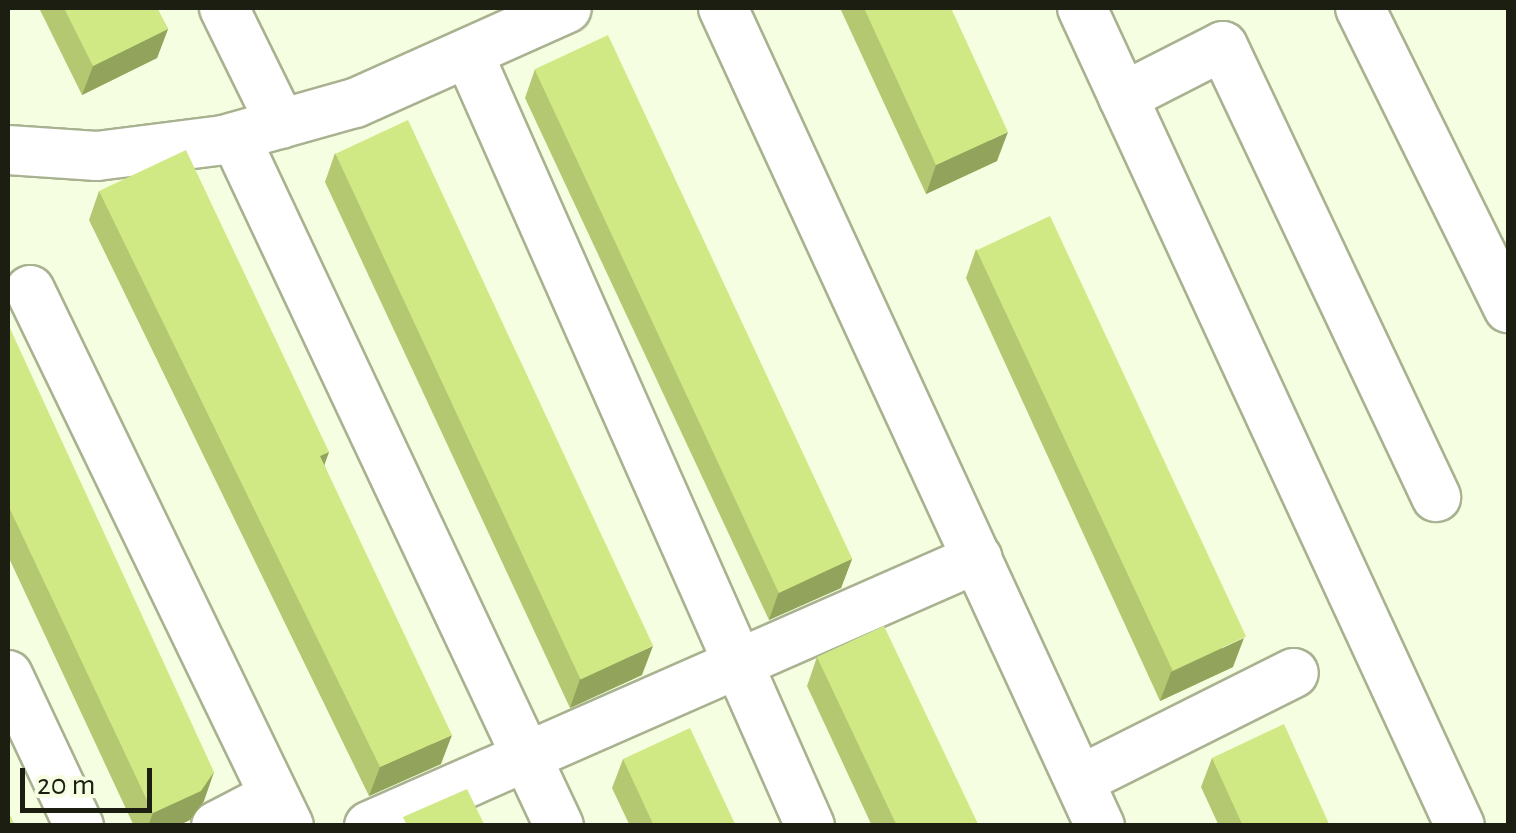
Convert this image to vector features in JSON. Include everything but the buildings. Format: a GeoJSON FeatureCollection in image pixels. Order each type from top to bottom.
{"type":"FeatureCollection","features":[{"type":"Feature","properties":{"kind":"lane"},"geometry":{"type":"LineString","coordinates":[[224,8],[281,124]]}},
{"type":"Feature","properties":{"kind":"lane"},"geometry":{"type":"LineString","coordinates":[[8,150],[97,156],[236,137],[469,55],[567,8]]}},
{"type":"Feature","properties":{"kind":"lane"},"geometry":{"type":"LineString","coordinates":[[724,8],[1100,826]]}},
{"type":"Feature","properties":{"kind":"lane"},"geometry":{"type":"LineString","coordinates":[[1082,8],[1460,826]]}},
{"type":"Feature","properties":{"kind":"lane"},"geometry":{"type":"LineString","coordinates":[[1360,8],[1508,308]]}},
{"type":"Feature","properties":{"kind":"lane"},"geometry":{"type":"LineString","coordinates":[[1123,97],[1223,46],[1436,496]]}},
{"type":"Feature","properties":{"kind":"lane"},"geometry":{"type":"LineString","coordinates":[[469,55],[810,826]]}},
{"type":"Feature","properties":{"kind":"lane"},"geometry":{"type":"LineString","coordinates":[[236,137],[559,826]]}},
{"type":"Feature","properties":{"kind":"lane"},"geometry":{"type":"LineString","coordinates":[[30,290],[281,811],[216,826]]}},
{"type":"Feature","properties":{"kind":"lane"},"geometry":{"type":"LineString","coordinates":[[369,826],[978,558]]}},
{"type":"Feature","properties":{"kind":"lane"},"geometry":{"type":"LineString","coordinates":[[1080,780],[1294,673]]}},
{"type":"Feature","properties":{"kind":"lane"},"geometry":{"type":"LineString","coordinates":[[8,675],[78,826]]}}]}
